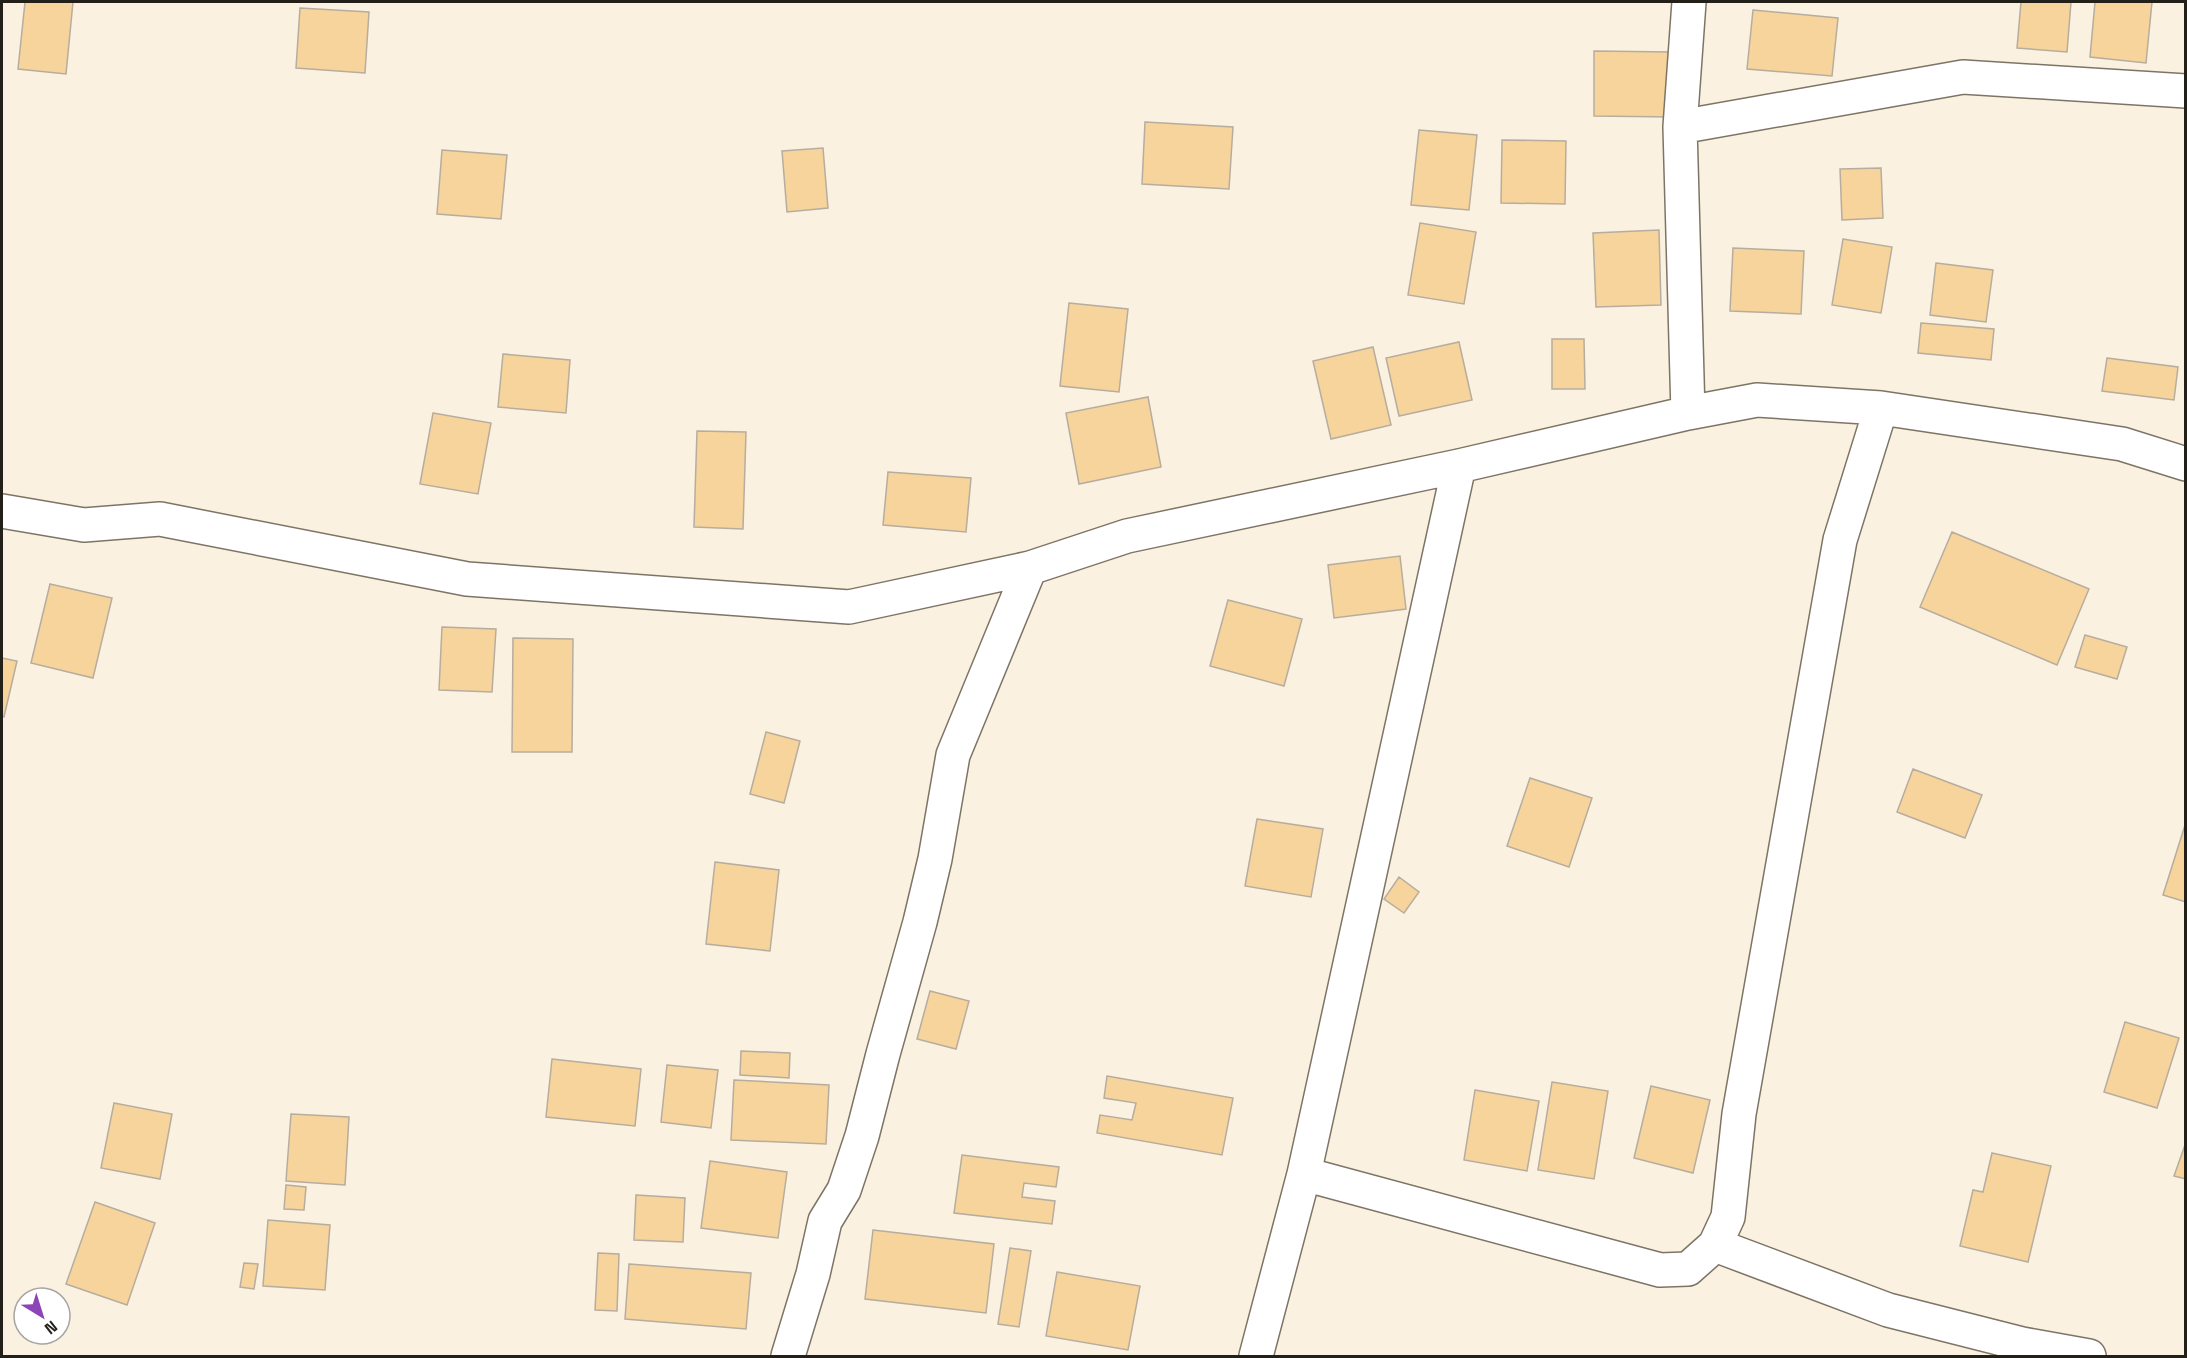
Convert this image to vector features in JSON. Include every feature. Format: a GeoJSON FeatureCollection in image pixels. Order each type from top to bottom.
{"type":"FeatureCollection","features":[{"type":"Feature","properties":{"kind":"street"},"geometry":{"type":"LineString","coordinates":[[1688,413],[1680,127],[1689,2]]}},
{"type":"Feature","properties":{"kind":"street"},"geometry":{"type":"LineString","coordinates":[[1680,127],[1963,77],[2186,91]]}},
{"type":"Feature","properties":{"kind":"street"},"geometry":{"type":"LineString","coordinates":[[2,511],[84,525],[160,519],[467,579],[849,607],[1030,568],[1126,536],[1459,466],[1688,413],[1757,400],[1881,408],[2122,444],[2186,464]]}},
{"type":"Feature","properties":{"kind":"street"},"geometry":{"type":"LineString","coordinates":[[1304,1174],[1660,1270],[1688,1269],[1715,1245],[1728,1217],[1739,1114],[1840,540],[1881,408]]}},
{"type":"Feature","properties":{"kind":"street"},"geometry":{"type":"LineString","coordinates":[[1256,1356],[1304,1174],[1459,466]]}},
{"type":"Feature","properties":{"kind":"street"},"geometry":{"type":"LineString","coordinates":[[788,1356],[813,1274],[825,1221],[844,1190],[862,1136],[933,870],[953,755],[1030,568]]}},
{"type":"Feature","properties":{"kind":"street"},"geometry":{"type":"LineString","coordinates":[[1715,1245],[1888,1310],[2022,1344],[2089,1356]]}},
{"type":"Feature","properties":{"kind":"building"},"geometry":{"type":"Polygon","coordinates":[[[25,2],[73,2],[66,74],[18,69],[25,2]]]}},
{"type":"Feature","properties":{"kind":"building"},"geometry":{"type":"Polygon","coordinates":[[[2021,2],[2071,2],[2067,52],[2017,48],[2021,2]]]}},
{"type":"Feature","properties":{"kind":"building"},"geometry":{"type":"Polygon","coordinates":[[[2095,2],[2152,2],[2146,63],[2090,57],[2095,2]]]}},
{"type":"Feature","properties":{"kind":"building"},"geometry":{"type":"Polygon","coordinates":[[[300,8],[369,12],[365,73],[296,68],[300,8]]]}},
{"type":"Feature","properties":{"kind":"building"},"geometry":{"type":"Polygon","coordinates":[[[1753,10],[1838,18],[1832,76],[1747,69],[1753,10]]]}},
{"type":"Feature","properties":{"kind":"building"},"geometry":{"type":"Polygon","coordinates":[[[1594,51],[1672,52],[1672,117],[1594,116],[1594,51]]]}},
{"type":"Feature","properties":{"kind":"building"},"geometry":{"type":"Polygon","coordinates":[[[1145,122],[1233,127],[1229,189],[1142,184],[1145,122]]]}},
{"type":"Feature","properties":{"kind":"building"},"geometry":{"type":"Polygon","coordinates":[[[1419,130],[1477,135],[1469,210],[1411,205],[1419,130]]]}},
{"type":"Feature","properties":{"kind":"building"},"geometry":{"type":"Polygon","coordinates":[[[1502,140],[1566,141],[1565,204],[1501,203],[1502,140]]]}},
{"type":"Feature","properties":{"kind":"building"},"geometry":{"type":"Polygon","coordinates":[[[823,148],[828,208],[787,212],[782,151],[823,148]]]}},
{"type":"Feature","properties":{"kind":"building"},"geometry":{"type":"Polygon","coordinates":[[[442,150],[507,155],[501,219],[437,214],[442,150]]]}},
{"type":"Feature","properties":{"kind":"building"},"geometry":{"type":"Polygon","coordinates":[[[1881,168],[1883,218],[1842,220],[1840,169],[1881,168]]]}},
{"type":"Feature","properties":{"kind":"building"},"geometry":{"type":"Polygon","coordinates":[[[1420,223],[1476,232],[1464,304],[1408,295],[1420,223]]]}},
{"type":"Feature","properties":{"kind":"building"},"geometry":{"type":"Polygon","coordinates":[[[1659,230],[1661,305],[1596,307],[1593,233],[1659,230]]]}},
{"type":"Feature","properties":{"kind":"building"},"geometry":{"type":"Polygon","coordinates":[[[1843,239],[1892,247],[1881,313],[1832,305],[1843,239]]]}},
{"type":"Feature","properties":{"kind":"building"},"geometry":{"type":"Polygon","coordinates":[[[1733,248],[1804,251],[1801,314],[1730,311],[1733,248]]]}},
{"type":"Feature","properties":{"kind":"building"},"geometry":{"type":"Polygon","coordinates":[[[1936,263],[1993,270],[1986,322],[1930,315],[1936,263]]]}},
{"type":"Feature","properties":{"kind":"building"},"geometry":{"type":"Polygon","coordinates":[[[1069,303],[1128,309],[1119,392],[1060,386],[1069,303]]]}},
{"type":"Feature","properties":{"kind":"building"},"geometry":{"type":"Polygon","coordinates":[[[1921,323],[1994,329],[1991,360],[1918,353],[1921,323]]]}},
{"type":"Feature","properties":{"kind":"building"},"geometry":{"type":"Polygon","coordinates":[[[1552,339],[1584,339],[1585,389],[1552,389],[1552,339]]]}},
{"type":"Feature","properties":{"kind":"building"},"geometry":{"type":"Polygon","coordinates":[[[1459,342],[1472,400],[1399,416],[1386,358],[1459,342]]]}},
{"type":"Feature","properties":{"kind":"building"},"geometry":{"type":"Polygon","coordinates":[[[1373,347],[1391,425],[1331,439],[1313,361],[1373,347]]]}},
{"type":"Feature","properties":{"kind":"building"},"geometry":{"type":"Polygon","coordinates":[[[503,354],[570,360],[566,413],[498,407],[503,354]]]}},
{"type":"Feature","properties":{"kind":"building"},"geometry":{"type":"Polygon","coordinates":[[[2107,358],[2178,367],[2174,400],[2102,391],[2107,358]]]}},
{"type":"Feature","properties":{"kind":"building"},"geometry":{"type":"Polygon","coordinates":[[[1148,397],[1161,467],[1079,484],[1066,413],[1148,397]]]}},
{"type":"Feature","properties":{"kind":"building"},"geometry":{"type":"Polygon","coordinates":[[[433,413],[491,423],[478,494],[420,484],[433,413]]]}},
{"type":"Feature","properties":{"kind":"building"},"geometry":{"type":"Polygon","coordinates":[[[697,431],[746,432],[743,529],[694,527],[697,431]]]}},
{"type":"Feature","properties":{"kind":"building"},"geometry":{"type":"Polygon","coordinates":[[[888,472],[971,478],[966,532],[883,525],[888,472]]]}},
{"type":"Feature","properties":{"kind":"building"},"geometry":{"type":"Polygon","coordinates":[[[1952,532],[2089,589],[2057,665],[1920,607],[1952,532]]]}},
{"type":"Feature","properties":{"kind":"building"},"geometry":{"type":"Polygon","coordinates":[[[1400,556],[1406,609],[1334,618],[1328,565],[1400,556]]]}},
{"type":"Feature","properties":{"kind":"building"},"geometry":{"type":"Polygon","coordinates":[[[50,584],[112,598],[93,678],[31,663],[50,584]]]}},
{"type":"Feature","properties":{"kind":"building"},"geometry":{"type":"Polygon","coordinates":[[[1228,600],[1302,619],[1284,686],[1210,666],[1228,600]]]}},
{"type":"Feature","properties":{"kind":"building"},"geometry":{"type":"Polygon","coordinates":[[[442,627],[496,629],[492,692],[439,690],[442,627]]]}},
{"type":"Feature","properties":{"kind":"building"},"geometry":{"type":"Polygon","coordinates":[[[2085,635],[2127,647],[2117,679],[2075,667],[2085,635]]]}},
{"type":"Feature","properties":{"kind":"building"},"geometry":{"type":"Polygon","coordinates":[[[513,638],[573,639],[572,752],[512,752],[513,638]]]}},
{"type":"Feature","properties":{"kind":"building"},"geometry":{"type":"Polygon","coordinates":[[[2,658],[17,661],[4,717],[2,716],[2,658]]]}},
{"type":"Feature","properties":{"kind":"building"},"geometry":{"type":"Polygon","coordinates":[[[766,732],[800,741],[784,803],[750,794],[766,732]]]}},
{"type":"Feature","properties":{"kind":"building"},"geometry":{"type":"Polygon","coordinates":[[[1913,769],[1982,795],[1965,838],[1897,812],[1913,769]]]}},
{"type":"Feature","properties":{"kind":"building"},"geometry":{"type":"Polygon","coordinates":[[[1530,778],[1592,798],[1569,867],[1507,846],[1530,778]]]}},
{"type":"Feature","properties":{"kind":"building"},"geometry":{"type":"Polygon","coordinates":[[[1257,819],[1323,829],[1311,897],[1245,886],[1257,819]]]}},
{"type":"Feature","properties":{"kind":"building"},"geometry":{"type":"Polygon","coordinates":[[[2186,825],[2186,902],[2163,895],[2186,825]]]}},
{"type":"Feature","properties":{"kind":"building"},"geometry":{"type":"Polygon","coordinates":[[[715,862],[779,870],[770,951],[706,944],[715,862]]]}},
{"type":"Feature","properties":{"kind":"building"},"geometry":{"type":"Polygon","coordinates":[[[1399,877],[1419,892],[1404,913],[1384,899],[1399,877]]]}},
{"type":"Feature","properties":{"kind":"building"},"geometry":{"type":"Polygon","coordinates":[[[930,991],[969,1001],[956,1049],[917,1039],[930,991]]]}},
{"type":"Feature","properties":{"kind":"building"},"geometry":{"type":"Polygon","coordinates":[[[2125,1022],[2179,1038],[2157,1108],[2104,1092],[2125,1022]]]}},
{"type":"Feature","properties":{"kind":"building"},"geometry":{"type":"Polygon","coordinates":[[[741,1051],[790,1053],[789,1078],[740,1075],[741,1051]]]}},
{"type":"Feature","properties":{"kind":"building"},"geometry":{"type":"Polygon","coordinates":[[[552,1059],[641,1069],[635,1126],[546,1117],[552,1059]]]}},
{"type":"Feature","properties":{"kind":"building"},"geometry":{"type":"Polygon","coordinates":[[[667,1065],[718,1070],[711,1128],[661,1122],[667,1065]]]}},
{"type":"Feature","properties":{"kind":"building"},"geometry":{"type":"Polygon","coordinates":[[[1107,1076],[1233,1098],[1222,1155],[1097,1133],[1100,1115],[1132,1120],[1136,1103],[1104,1098],[1107,1076]]]}},
{"type":"Feature","properties":{"kind":"building"},"geometry":{"type":"Polygon","coordinates":[[[734,1080],[829,1085],[826,1144],[731,1140],[734,1080]]]}},
{"type":"Feature","properties":{"kind":"building"},"geometry":{"type":"Polygon","coordinates":[[[1552,1082],[1608,1091],[1594,1179],[1538,1170],[1552,1082]]]}},
{"type":"Feature","properties":{"kind":"building"},"geometry":{"type":"Polygon","coordinates":[[[1651,1086],[1710,1100],[1693,1173],[1634,1158],[1651,1086]]]}},
{"type":"Feature","properties":{"kind":"building"},"geometry":{"type":"Polygon","coordinates":[[[1475,1090],[1539,1101],[1527,1171],[1464,1160],[1475,1090]]]}},
{"type":"Feature","properties":{"kind":"building"},"geometry":{"type":"Polygon","coordinates":[[[114,1103],[172,1114],[160,1179],[101,1168],[114,1103]]]}},
{"type":"Feature","properties":{"kind":"building"},"geometry":{"type":"Polygon","coordinates":[[[291,1114],[349,1117],[345,1185],[286,1181],[291,1114]]]}},
{"type":"Feature","properties":{"kind":"building"},"geometry":{"type":"Polygon","coordinates":[[[2186,1142],[2186,1179],[2174,1176],[2186,1142]]]}},
{"type":"Feature","properties":{"kind":"building"},"geometry":{"type":"Polygon","coordinates":[[[1992,1153],[2051,1166],[2028,1262],[1960,1246],[1973,1190],[1983,1192],[1992,1153]]]}},
{"type":"Feature","properties":{"kind":"building"},"geometry":{"type":"Polygon","coordinates":[[[962,1155],[1059,1167],[1056,1187],[1024,1183],[1022,1197],[1055,1201],[1052,1224],[954,1213],[962,1155]]]}},
{"type":"Feature","properties":{"kind":"building"},"geometry":{"type":"Polygon","coordinates":[[[710,1161],[787,1172],[778,1238],[701,1228],[710,1161]]]}},
{"type":"Feature","properties":{"kind":"building"},"geometry":{"type":"Polygon","coordinates":[[[286,1185],[306,1187],[304,1210],[284,1209],[286,1185]]]}},
{"type":"Feature","properties":{"kind":"building"},"geometry":{"type":"Polygon","coordinates":[[[636,1195],[685,1198],[683,1242],[634,1240],[636,1195]]]}},
{"type":"Feature","properties":{"kind":"building"},"geometry":{"type":"Polygon","coordinates":[[[95,1202],[155,1223],[127,1305],[66,1284],[95,1202]]]}},
{"type":"Feature","properties":{"kind":"building"},"geometry":{"type":"Polygon","coordinates":[[[268,1220],[330,1225],[325,1290],[263,1286],[268,1220]]]}},
{"type":"Feature","properties":{"kind":"building"},"geometry":{"type":"Polygon","coordinates":[[[873,1230],[994,1244],[986,1313],[865,1299],[873,1230]]]}},
{"type":"Feature","properties":{"kind":"building"},"geometry":{"type":"Polygon","coordinates":[[[1010,1248],[1031,1251],[1019,1327],[998,1324],[1010,1248]]]}},
{"type":"Feature","properties":{"kind":"building"},"geometry":{"type":"Polygon","coordinates":[[[598,1253],[619,1254],[617,1311],[595,1310],[598,1253]]]}},
{"type":"Feature","properties":{"kind":"building"},"geometry":{"type":"Polygon","coordinates":[[[244,1263],[258,1264],[254,1289],[240,1287],[244,1263]]]}},
{"type":"Feature","properties":{"kind":"building"},"geometry":{"type":"Polygon","coordinates":[[[629,1264],[751,1273],[746,1329],[625,1319],[629,1264]]]}},
{"type":"Feature","properties":{"kind":"building"},"geometry":{"type":"Polygon","coordinates":[[[1057,1272],[1140,1286],[1128,1350],[1046,1336],[1057,1272]]]}}]}
